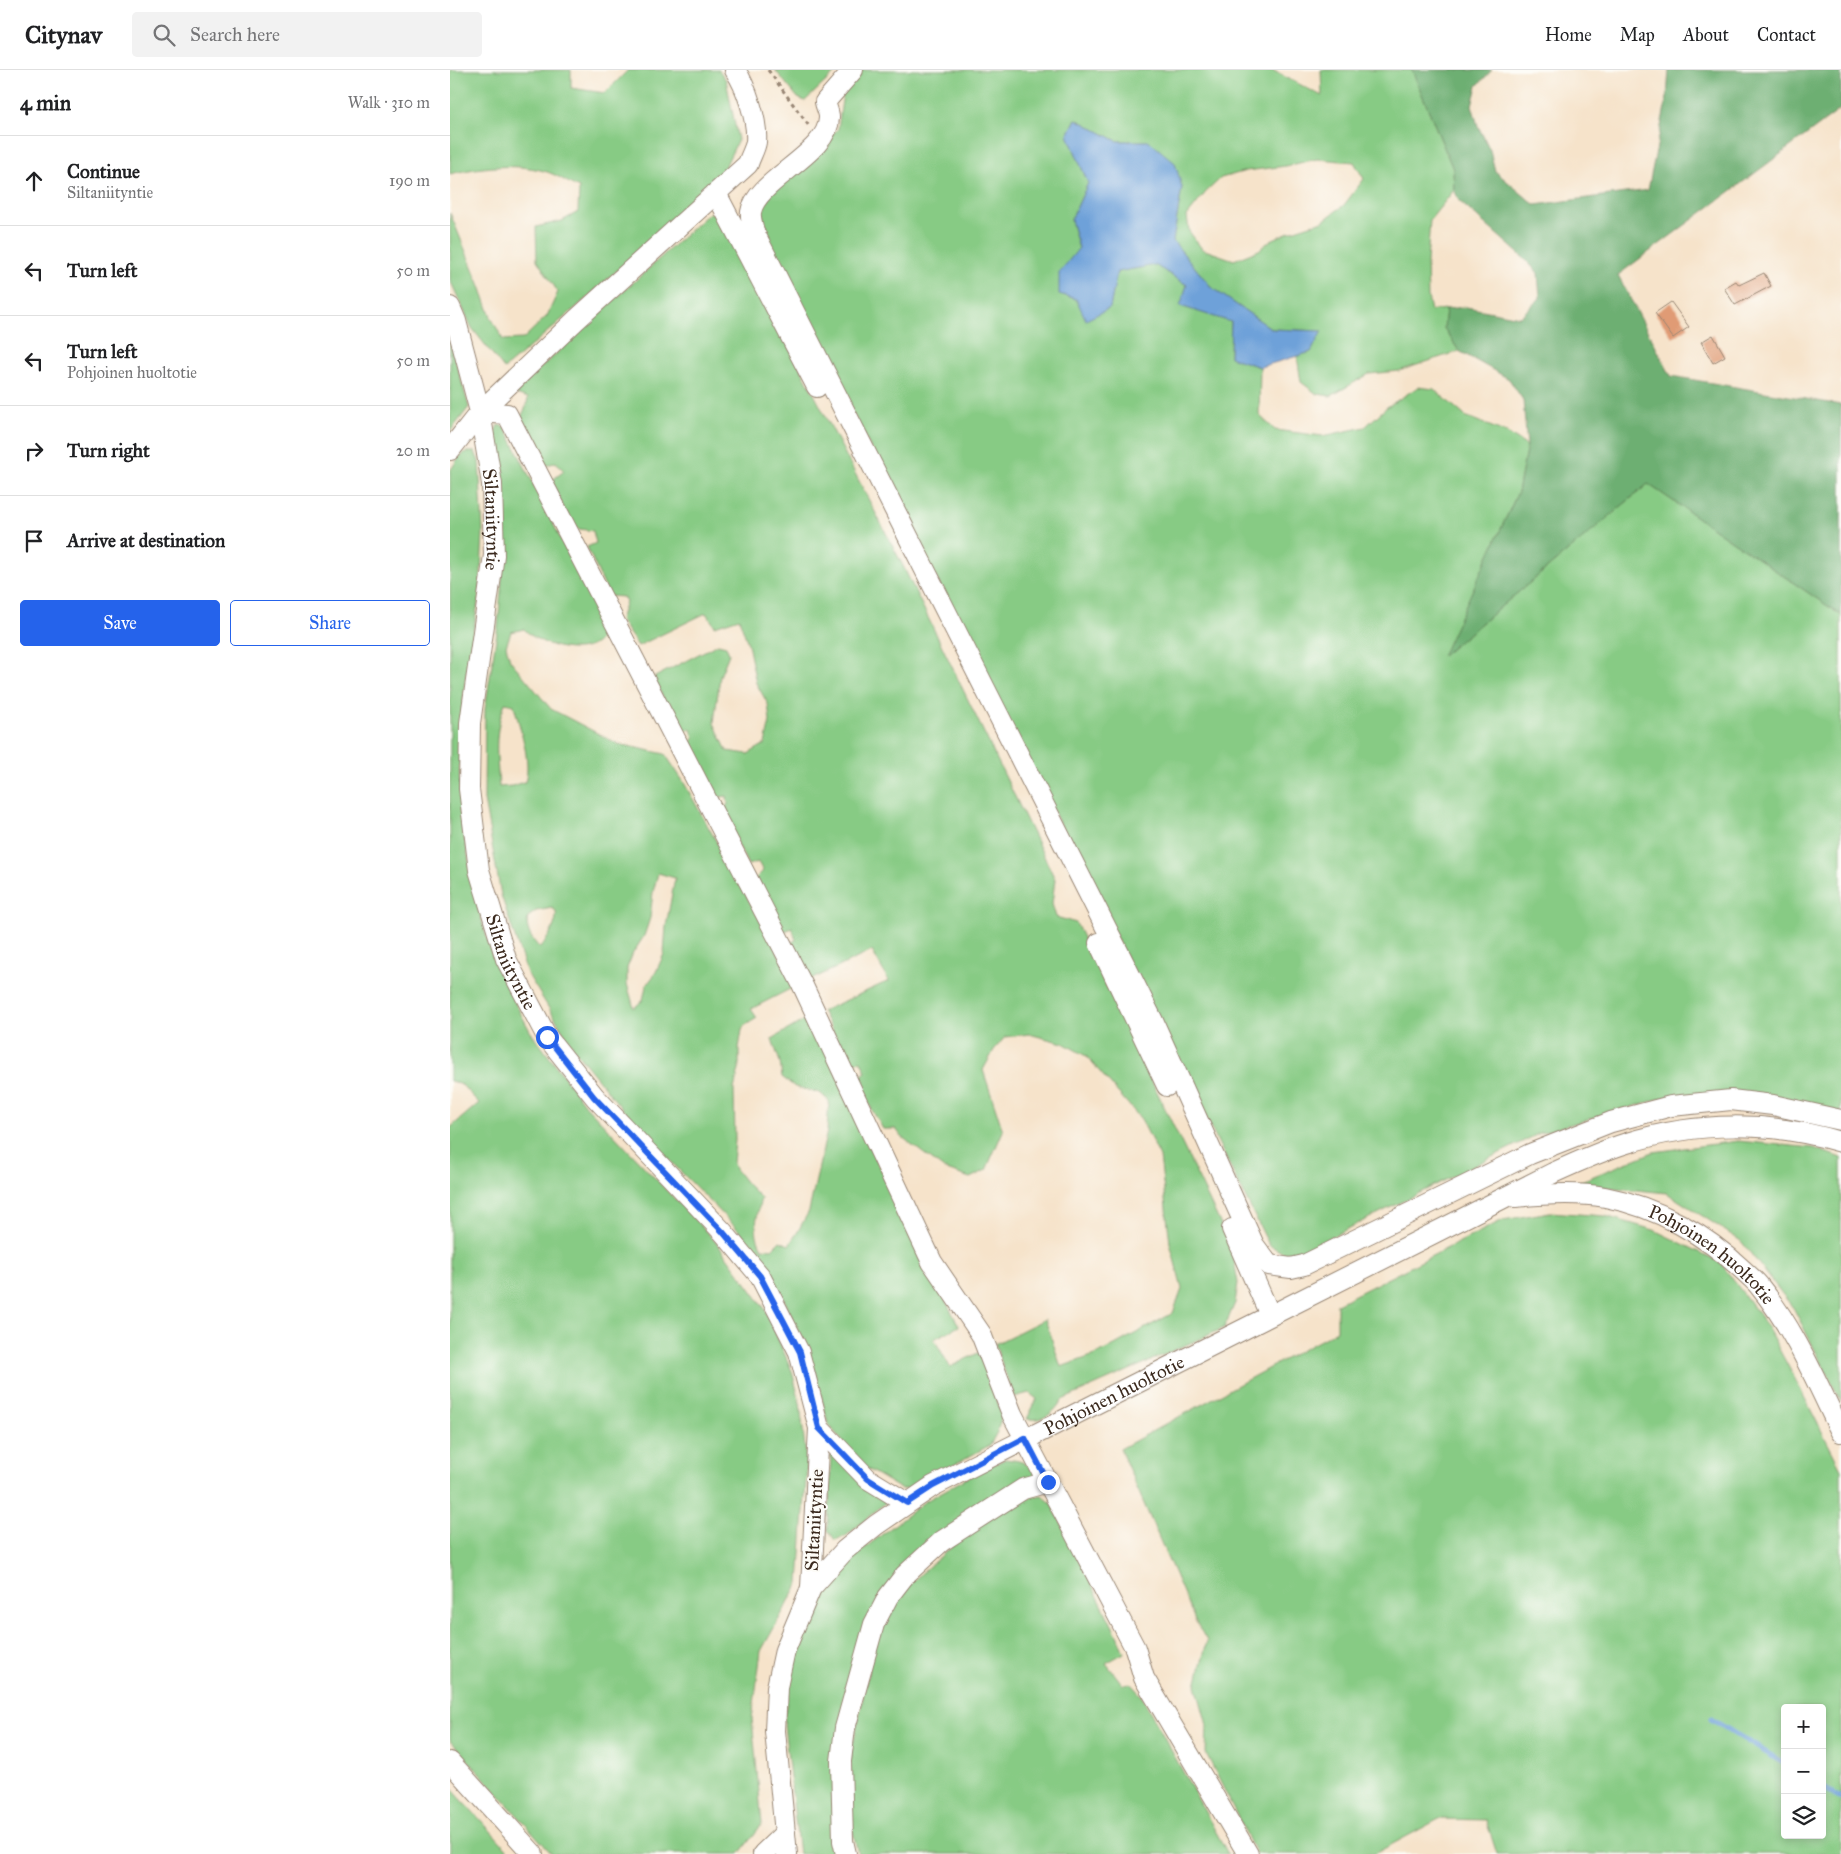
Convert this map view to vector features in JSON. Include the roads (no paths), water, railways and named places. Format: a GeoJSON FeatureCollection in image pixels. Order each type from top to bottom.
{"type":"FeatureCollection","features":[{"type":"Feature","properties":{"kind":"lane"},"geometry":{"type":"LineString","coordinates":[[450,450],[480,412],[576,320],[748,164],[756,142],[753,113],[742,80],[735,70]]}},
{"type":"Feature","properties":{"kind":"lane"},"geometry":{"type":"LineString","coordinates":[[853,70],[825,102],[829,117],[826,132],[804,157],[760,194],[751,212],[754,232],[1129,973],[1254,1245],[1270,1265],[1291,1268],[1304,1265],[1530,1154],[1611,1122],[1672,1106],[1731,1100],[1773,1105],[1841,1120]]}},
{"type":"Feature","properties":{"kind":"lane"},"geometry":{"type":"LineString","coordinates":[[716,193],[860,470],[1082,908],[1196,1148],[1270,1315]]}},
{"type":"Feature","properties":{"kind":"lane","name":"Siltaniityntie"},"geometry":{"type":"LineString","coordinates":[[450,307],[456,321],[480,412],[492,484],[494,555],[470,723],[470,789],[479,870],[506,959],[547,1037],[588,1090],[723,1232],[760,1276],[800,1352],[819,1428],[811,1588]]}},
{"type":"Feature","properties":{"kind":"lane"},"geometry":{"type":"LineString","coordinates":[[480,412],[507,414],[802,984],[932,1262],[981,1334],[1012,1414],[1135,1648],[1144,1678],[1248,1854]]}},
{"type":"Feature","properties":{"kind":"lane","name":"Pohjoinen huoltotie"},"geometry":{"type":"LineString","coordinates":[[787,1854],[775,1730],[777,1687],[785,1650],[811,1588],[846,1550],[907,1503],[933,1486],[1025,1438],[1553,1173],[1602,1151],[1666,1133],[1719,1126],[1758,1127],[1795,1131],[1841,1142]]}},
{"type":"Feature","properties":{"kind":"lane","name":"Pohjoinen huoltotie"},"geometry":{"type":"LineString","coordinates":[[1503,1198],[1552,1194],[1605,1197],[1654,1211],[1694,1232],[1728,1256],[1760,1286],[1784,1322],[1806,1361],[1841,1432]]}},
{"type":"Feature","properties":{"kind":"lane"},"geometry":{"type":"LineString","coordinates":[[819,1428],[868,1479],[907,1503]]}},
{"type":"Feature","properties":{"kind":"lane"},"geometry":{"type":"LineString","coordinates":[[846,1854],[843,1841],[842,1761],[844,1728],[874,1624],[888,1597],[905,1575],[942,1541],[1023,1489],[1048,1482]]}},
{"type":"Feature","properties":{"kind":"lane"},"geometry":{"type":"LineString","coordinates":[[450,1762],[533,1854]]}},
{"type":"Feature","properties":{"kind":"lane"},"geometry":{"type":"LineString","coordinates":[[763,1854],[785,1833]]}},
{"type":"Feature","properties":{"kind":"water"},"geometry":{"type":"Polygon","coordinates":[[[1076,119],[1117,141],[1149,141],[1175,163],[1182,187],[1173,241],[1212,288],[1272,329],[1322,331],[1311,352],[1260,367],[1230,357],[1231,322],[1180,306],[1187,285],[1155,265],[1117,272],[1110,308],[1086,320],[1076,299],[1059,294],[1059,273],[1079,248],[1071,220],[1088,183],[1068,135],[1076,119]]]}},
{"type":"Feature","properties":{"kind":"waterway"},"geometry":{"type":"LineString","coordinates":[[1711,1719],[1781,1762]]}},
{"type":"Feature","properties":{"kind":"waterway"},"geometry":{"type":"LineString","coordinates":[[1826,1789],[1841,1798]]}}]}
